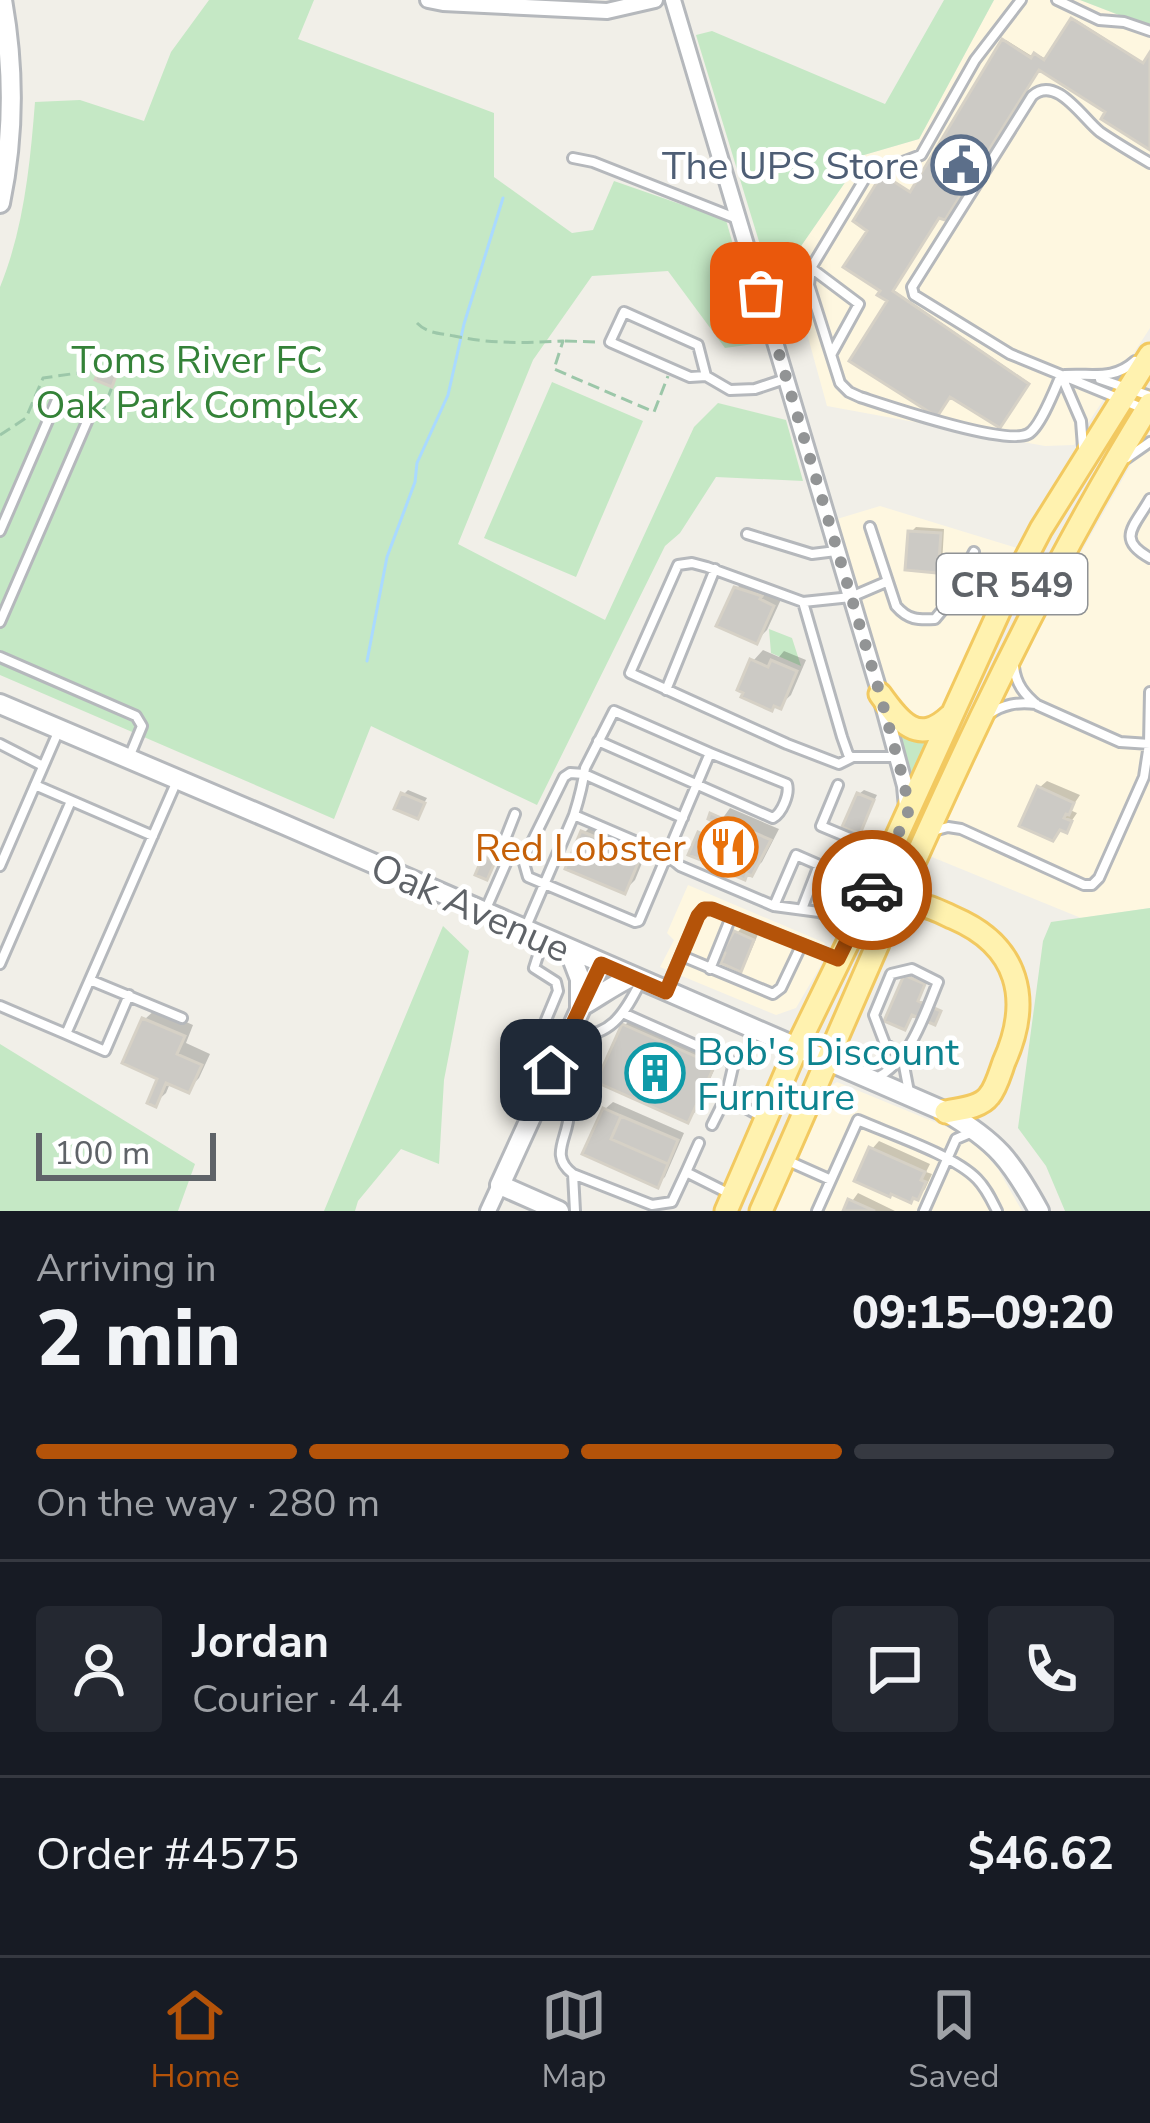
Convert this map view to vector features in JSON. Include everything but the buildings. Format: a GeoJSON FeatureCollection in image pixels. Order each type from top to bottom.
{"type":"FeatureCollection","features":[{"type":"Feature","properties":{"kind":"main road","name":"CR 549"},"geometry":{"type":"LineString","coordinates":[[761,1211],[975,726],[1108,475],[1141,402],[1150,352]]}},
{"type":"Feature","properties":{"kind":"main road","name":"CR 549"},"geometry":{"type":"LineString","coordinates":[[729,1203],[1007,594],[1084,459],[1141,402]]}},
{"type":"Feature","properties":{"kind":"main road"},"geometry":{"type":"LineString","coordinates":[[880,694],[909,727],[932,729],[951,716]]}},
{"type":"Feature","properties":{"kind":"main road"},"geometry":{"type":"LineString","coordinates":[[888,923],[913,905],[925,905],[976,927],[1003,952],[1015,975],[1015,1038],[989,1096],[946,1112]]}},
{"type":"Feature","properties":{"kind":"street"},"geometry":{"type":"LineString","coordinates":[[0,203],[11,101],[2,0]]}},
{"type":"Feature","properties":{"kind":"street"},"geometry":{"type":"LineString","coordinates":[[428,0],[608,11],[655,0]]}},
{"type":"Feature","properties":{"kind":"street"},"geometry":{"type":"LineString","coordinates":[[674,0],[880,694],[908,813]]}},
{"type":"Feature","properties":{"kind":"street","name":"Oak Avenue"},"geometry":{"type":"LineString","coordinates":[[0,704],[946,1112],[989,1139],[1014,1168],[1039,1211]]}},
{"type":"Feature","properties":{"kind":"street"},"geometry":{"type":"LineString","coordinates":[[569,950],[580,979],[580,1007]]}},
{"type":"Feature","properties":{"kind":"street"},"geometry":{"type":"LineString","coordinates":[[488,1211],[601,964]]}},
{"type":"Feature","properties":{"kind":"street"},"geometry":{"type":"LineString","coordinates":[[580,1007],[599,993],[636,979]]}},
{"type":"Feature","properties":{"kind":"street"},"geometry":{"type":"LineString","coordinates":[[500,1185],[554,1210]]}},
{"type":"Feature","properties":{"kind":"lane"},"geometry":{"type":"LineString","coordinates":[[1021,0],[975,61],[921,155],[867,175],[812,268],[809,285],[840,382],[860,397],[930,421],[1013,437],[1028,435],[1036,428],[1061,375]]}},
{"type":"Feature","properties":{"kind":"lane"},"geometry":{"type":"LineString","coordinates":[[1057,0],[1099,20],[1150,31]]}},
{"type":"Feature","properties":{"kind":"lane"},"geometry":{"type":"LineString","coordinates":[[1141,402],[1010,354],[914,295],[912,287],[1039,89],[1046,88],[1077,107],[1096,129],[1150,163]]}},
{"type":"Feature","properties":{"kind":"lane"},"geometry":{"type":"LineString","coordinates":[[573,158],[739,219]]}},
{"type":"Feature","properties":{"kind":"lane"},"geometry":{"type":"LineString","coordinates":[[812,268],[859,304],[831,354]]}},
{"type":"Feature","properties":{"kind":"lane"},"geometry":{"type":"LineString","coordinates":[[706,376],[698,345],[624,313],[610,342],[690,377],[706,376],[730,390],[743,391],[787,379]]}},
{"type":"Feature","properties":{"kind":"lane"},"geometry":{"type":"LineString","coordinates":[[1061,375],[1096,377],[1124,371],[1150,352]]}},
{"type":"Feature","properties":{"kind":"lane"},"geometry":{"type":"LineString","coordinates":[[1061,375],[1081,421],[1084,459]]}},
{"type":"Feature","properties":{"kind":"lane"},"geometry":{"type":"LineString","coordinates":[[1096,377],[1141,402]]}},
{"type":"Feature","properties":{"kind":"lane"},"geometry":{"type":"LineString","coordinates":[[0,531],[56,402],[89,417],[0,622]]}},
{"type":"Feature","properties":{"kind":"lane"},"geometry":{"type":"LineString","coordinates":[[1108,475],[1150,442]]}},
{"type":"Feature","properties":{"kind":"lane"},"geometry":{"type":"LineString","coordinates":[[1150,500],[1146,516],[1129,534],[1135,550],[1150,558]]}},
{"type":"Feature","properties":{"kind":"lane"},"geometry":{"type":"LineString","coordinates":[[870,527],[896,606],[904,616],[917,620],[935,619],[974,552]]}},
{"type":"Feature","properties":{"kind":"lane"},"geometry":{"type":"LineString","coordinates":[[747,533],[812,554],[838,551]]}},
{"type":"Feature","properties":{"kind":"lane"},"geometry":{"type":"LineString","coordinates":[[886,582],[851,597],[803,602],[715,569],[678,565],[630,674],[839,764],[879,755],[897,758]]}},
{"type":"Feature","properties":{"kind":"lane"},"geometry":{"type":"LineString","coordinates":[[666,690],[715,569]]}},
{"type":"Feature","properties":{"kind":"lane"},"geometry":{"type":"LineString","coordinates":[[964,575],[1007,594]]}},
{"type":"Feature","properties":{"kind":"lane"},"geometry":{"type":"LineString","coordinates":[[803,602],[853,758]]}},
{"type":"Feature","properties":{"kind":"lane"},"geometry":{"type":"LineString","coordinates":[[1013,647],[1016,680],[1037,705]]}},
{"type":"Feature","properties":{"kind":"lane"},"geometry":{"type":"LineString","coordinates":[[0,657],[136,716],[142,726],[128,759]]}},
{"type":"Feature","properties":{"kind":"lane"},"geometry":{"type":"LineString","coordinates":[[926,833],[961,829],[1084,886],[1092,885],[1144,777],[1150,692]]}},
{"type":"Feature","properties":{"kind":"lane"},"geometry":{"type":"LineString","coordinates":[[975,726],[1004,705],[1022,702],[1120,742],[1149,744]]}},
{"type":"Feature","properties":{"kind":"lane"},"geometry":{"type":"LineString","coordinates":[[598,741],[773,818],[789,790],[787,784],[614,711],[598,741],[584,774],[574,815],[544,884],[534,934],[534,968],[556,982],[558,992],[541,1032],[565,1039],[608,1027],[625,1014],[636,979]]}},
{"type":"Feature","properties":{"kind":"lane"},"geometry":{"type":"LineString","coordinates":[[0,866],[59,730]]}},
{"type":"Feature","properties":{"kind":"lane"},"geometry":{"type":"LineString","coordinates":[[0,744],[43,766]]}},
{"type":"Feature","properties":{"kind":"lane"},"geometry":{"type":"LineString","coordinates":[[682,818],[584,774],[570,773],[527,852],[525,873],[639,921],[710,753]]}},
{"type":"Feature","properties":{"kind":"lane"},"geometry":{"type":"LineString","coordinates":[[66,1034],[177,781]]}},
{"type":"Feature","properties":{"kind":"lane"},"geometry":{"type":"LineString","coordinates":[[35,785],[153,836]]}},
{"type":"Feature","properties":{"kind":"lane"},"geometry":{"type":"LineString","coordinates":[[838,785],[821,826],[889,854]]}},
{"type":"Feature","properties":{"kind":"lane"},"geometry":{"type":"LineString","coordinates":[[0,964],[71,801]]}},
{"type":"Feature","properties":{"kind":"lane"},"geometry":{"type":"LineString","coordinates":[[484,913],[507,862],[504,842],[515,814]]}},
{"type":"Feature","properties":{"kind":"lane"},"geometry":{"type":"LineString","coordinates":[[574,815],[774,906],[819,912],[855,928]]}},
{"type":"Feature","properties":{"kind":"lane"},"geometry":{"type":"LineString","coordinates":[[774,906],[796,855],[819,865],[802,910]]}},
{"type":"Feature","properties":{"kind":"lane"},"geometry":{"type":"LineString","coordinates":[[666,992],[704,909],[838,959]]}},
{"type":"Feature","properties":{"kind":"lane"},"geometry":{"type":"LineString","coordinates":[[710,969],[731,917]]}},
{"type":"Feature","properties":{"kind":"lane"},"geometry":{"type":"LineString","coordinates":[[682,956],[767,993],[778,993],[801,946]]}},
{"type":"Feature","properties":{"kind":"lane"},"geometry":{"type":"LineString","coordinates":[[874,956],[891,974]]}},
{"type":"Feature","properties":{"kind":"lane"},"geometry":{"type":"LineString","coordinates":[[874,1080],[890,1071],[913,1040],[938,982],[912,969],[891,974]]}},
{"type":"Feature","properties":{"kind":"lane"},"geometry":{"type":"LineString","coordinates":[[891,974],[874,1015],[885,1044],[902,1055],[910,1096]]}},
{"type":"Feature","properties":{"kind":"lane"},"geometry":{"type":"LineString","coordinates":[[90,980],[182,1018]]}},
{"type":"Feature","properties":{"kind":"lane"},"geometry":{"type":"LineString","coordinates":[[0,1006],[105,1051],[129,995]]}},
{"type":"Feature","properties":{"kind":"lane"},"geometry":{"type":"LineString","coordinates":[[852,1005],[874,1015]]}},
{"type":"Feature","properties":{"kind":"lane"},"geometry":{"type":"LineString","coordinates":[[625,1014],[729,1060],[733,1067],[726,1096],[712,1125]]}},
{"type":"Feature","properties":{"kind":"lane"},"geometry":{"type":"LineString","coordinates":[[539,1096],[568,1112],[570,1118],[561,1165],[572,1174],[652,1205],[672,1202],[699,1144]]}},
{"type":"Feature","properties":{"kind":"lane"},"geometry":{"type":"LineString","coordinates":[[726,1096],[766,1120]]}},
{"type":"Feature","properties":{"kind":"lane"},"geometry":{"type":"LineString","coordinates":[[817,1211],[858,1120],[974,1175],[997,1211]]}},
{"type":"Feature","properties":{"kind":"lane"},"geometry":{"type":"LineString","coordinates":[[924,1211],[956,1139],[977,1130]]}},
{"type":"Feature","properties":{"kind":"lane"},"geometry":{"type":"LineString","coordinates":[[784,1160],[831,1180]]}},
{"type":"Feature","properties":{"kind":"lane"},"geometry":{"type":"LineString","coordinates":[[686,1172],[729,1203]]}},
{"type":"Feature","properties":{"kind":"lane"},"geometry":{"type":"LineString","coordinates":[[572,1174],[575,1211]]}},
{"type":"Feature","properties":{"kind":"path"},"geometry":{"type":"LineString","coordinates":[[417,323],[425,331],[478,342],[610,342]]}},
{"type":"Feature","properties":{"kind":"path"},"geometry":{"type":"LineString","coordinates":[[563,341],[554,369],[654,412],[670,368]]}},
{"type":"Feature","properties":{"kind":"path"},"geometry":{"type":"LineString","coordinates":[[0,435],[26,418],[43,378],[99,370]]}},
{"type":"Feature","properties":{"kind":"path"},"geometry":{"type":"LineString","coordinates":[[89,417],[104,408],[112,387]]}},
{"type":"Feature","properties":{"kind":"shaded area"},"geometry":{"type":"Polygon","coordinates":[[[994,0],[1080,0],[1150,27],[1150,328],[1074,445],[1045,446],[827,406],[788,265],[864,155],[919,139],[994,0]]]}},
{"type":"Feature","properties":{"kind":"shaded area"},"geometry":{"type":"Polygon","coordinates":[[[1150,431],[1150,908],[1081,918],[927,855],[1018,663],[1150,431]]]}},
{"type":"Feature","properties":{"kind":"shaded area"},"geometry":{"type":"Polygon","coordinates":[[[880,506],[1017,548],[940,712],[919,723],[893,704],[837,519],[880,506]]]}},
{"type":"Feature","properties":{"kind":"shaded area"},"geometry":{"type":"Polygon","coordinates":[[[688,885],[825,943],[821,965],[796,1008],[776,1015],[660,967],[674,940],[667,933],[688,885]]]}},
{"type":"Feature","properties":{"kind":"shaded area"},"geometry":{"type":"Polygon","coordinates":[[[837,1082],[954,1130],[979,1147],[1022,1211],[771,1211],[825,1089],[837,1082]]]}},
{"type":"Feature","properties":{"kind":"green space","name":"Toms River FC Oak Park Complex"},"geometry":{"type":"Polygon","coordinates":[[[209,0],[314,0],[298,39],[494,113],[494,177],[572,233],[593,230],[614,181],[726,220],[761,343],[725,348],[668,271],[592,276],[533,360],[458,544],[605,620],[694,427],[718,403],[786,420],[803,481],[716,477],[680,533],[665,546],[537,805],[371,726],[334,819],[0,675],[0,287],[20,219],[35,102],[80,100],[144,121],[171,52],[209,0]]]}},
{"type":"Feature","properties":{"kind":"green space"},"geometry":{"type":"Polygon","coordinates":[[[944,0],[994,0],[919,139],[864,155],[788,265],[768,271],[696,35],[712,31],[885,104],[944,0]]]}},
{"type":"Feature","properties":{"kind":"green space"},"geometry":{"type":"Polygon","coordinates":[[[1080,0],[1150,0],[1150,27],[1080,0]]]}},
{"type":"Feature","properties":{"kind":"green space"},"geometry":{"type":"Polygon","coordinates":[[[552,382],[643,421],[576,577],[484,538],[552,382]]]}},
{"type":"Feature","properties":{"kind":"green space"},"geometry":{"type":"Polygon","coordinates":[[[769,629],[792,638],[801,666],[771,653],[769,629]]]}},
{"type":"Feature","properties":{"kind":"green space"},"geometry":{"type":"Polygon","coordinates":[[[895,728],[930,738],[911,779],[908,778],[895,728]]]}},
{"type":"Feature","properties":{"kind":"green space"},"geometry":{"type":"Polygon","coordinates":[[[1150,908],[1150,1211],[1065,1211],[1046,1166],[1018,1128],[1043,941],[1051,922],[1150,908]]]}},
{"type":"Feature","properties":{"kind":"green space"},"geometry":{"type":"Polygon","coordinates":[[[443,926],[469,951],[444,1080],[439,1164],[401,1149],[355,1211],[324,1211],[443,926]]]}},
{"type":"Feature","properties":{"kind":"green space"},"geometry":{"type":"Polygon","coordinates":[[[0,1044],[195,1164],[178,1211],[0,1211],[0,1044]]]}},
{"type":"Feature","properties":{"kind":"waterway"},"geometry":{"type":"LineString","coordinates":[[367,661],[387,557],[415,482],[417,463],[448,395],[464,324],[503,198]]}},
{"type":"Feature","properties":{"kind":"way so far"},"geometry":{"type":"LineString","coordinates":[[761,293],[905,786],[908,813],[872,890]]}},
{"type":"Feature","properties":{"kind":"place","name":"The UPS Store"},"geometry":{"type":"Point","coordinates":[961,165]}},
{"type":"Feature","properties":{"kind":"place","name":"Red Lobster"},"geometry":{"type":"Point","coordinates":[728,847]}},
{"type":"Feature","properties":{"kind":"place","name":"Bob's Discount Furniture"},"geometry":{"type":"Point","coordinates":[655,1073]}},
{"type":"Feature","properties":{"kind":"route"},"geometry":{"type":"LineString","coordinates":[[551,1070],[601,964],[666,992],[704,909],[838,959],[872,890]]}}]}
